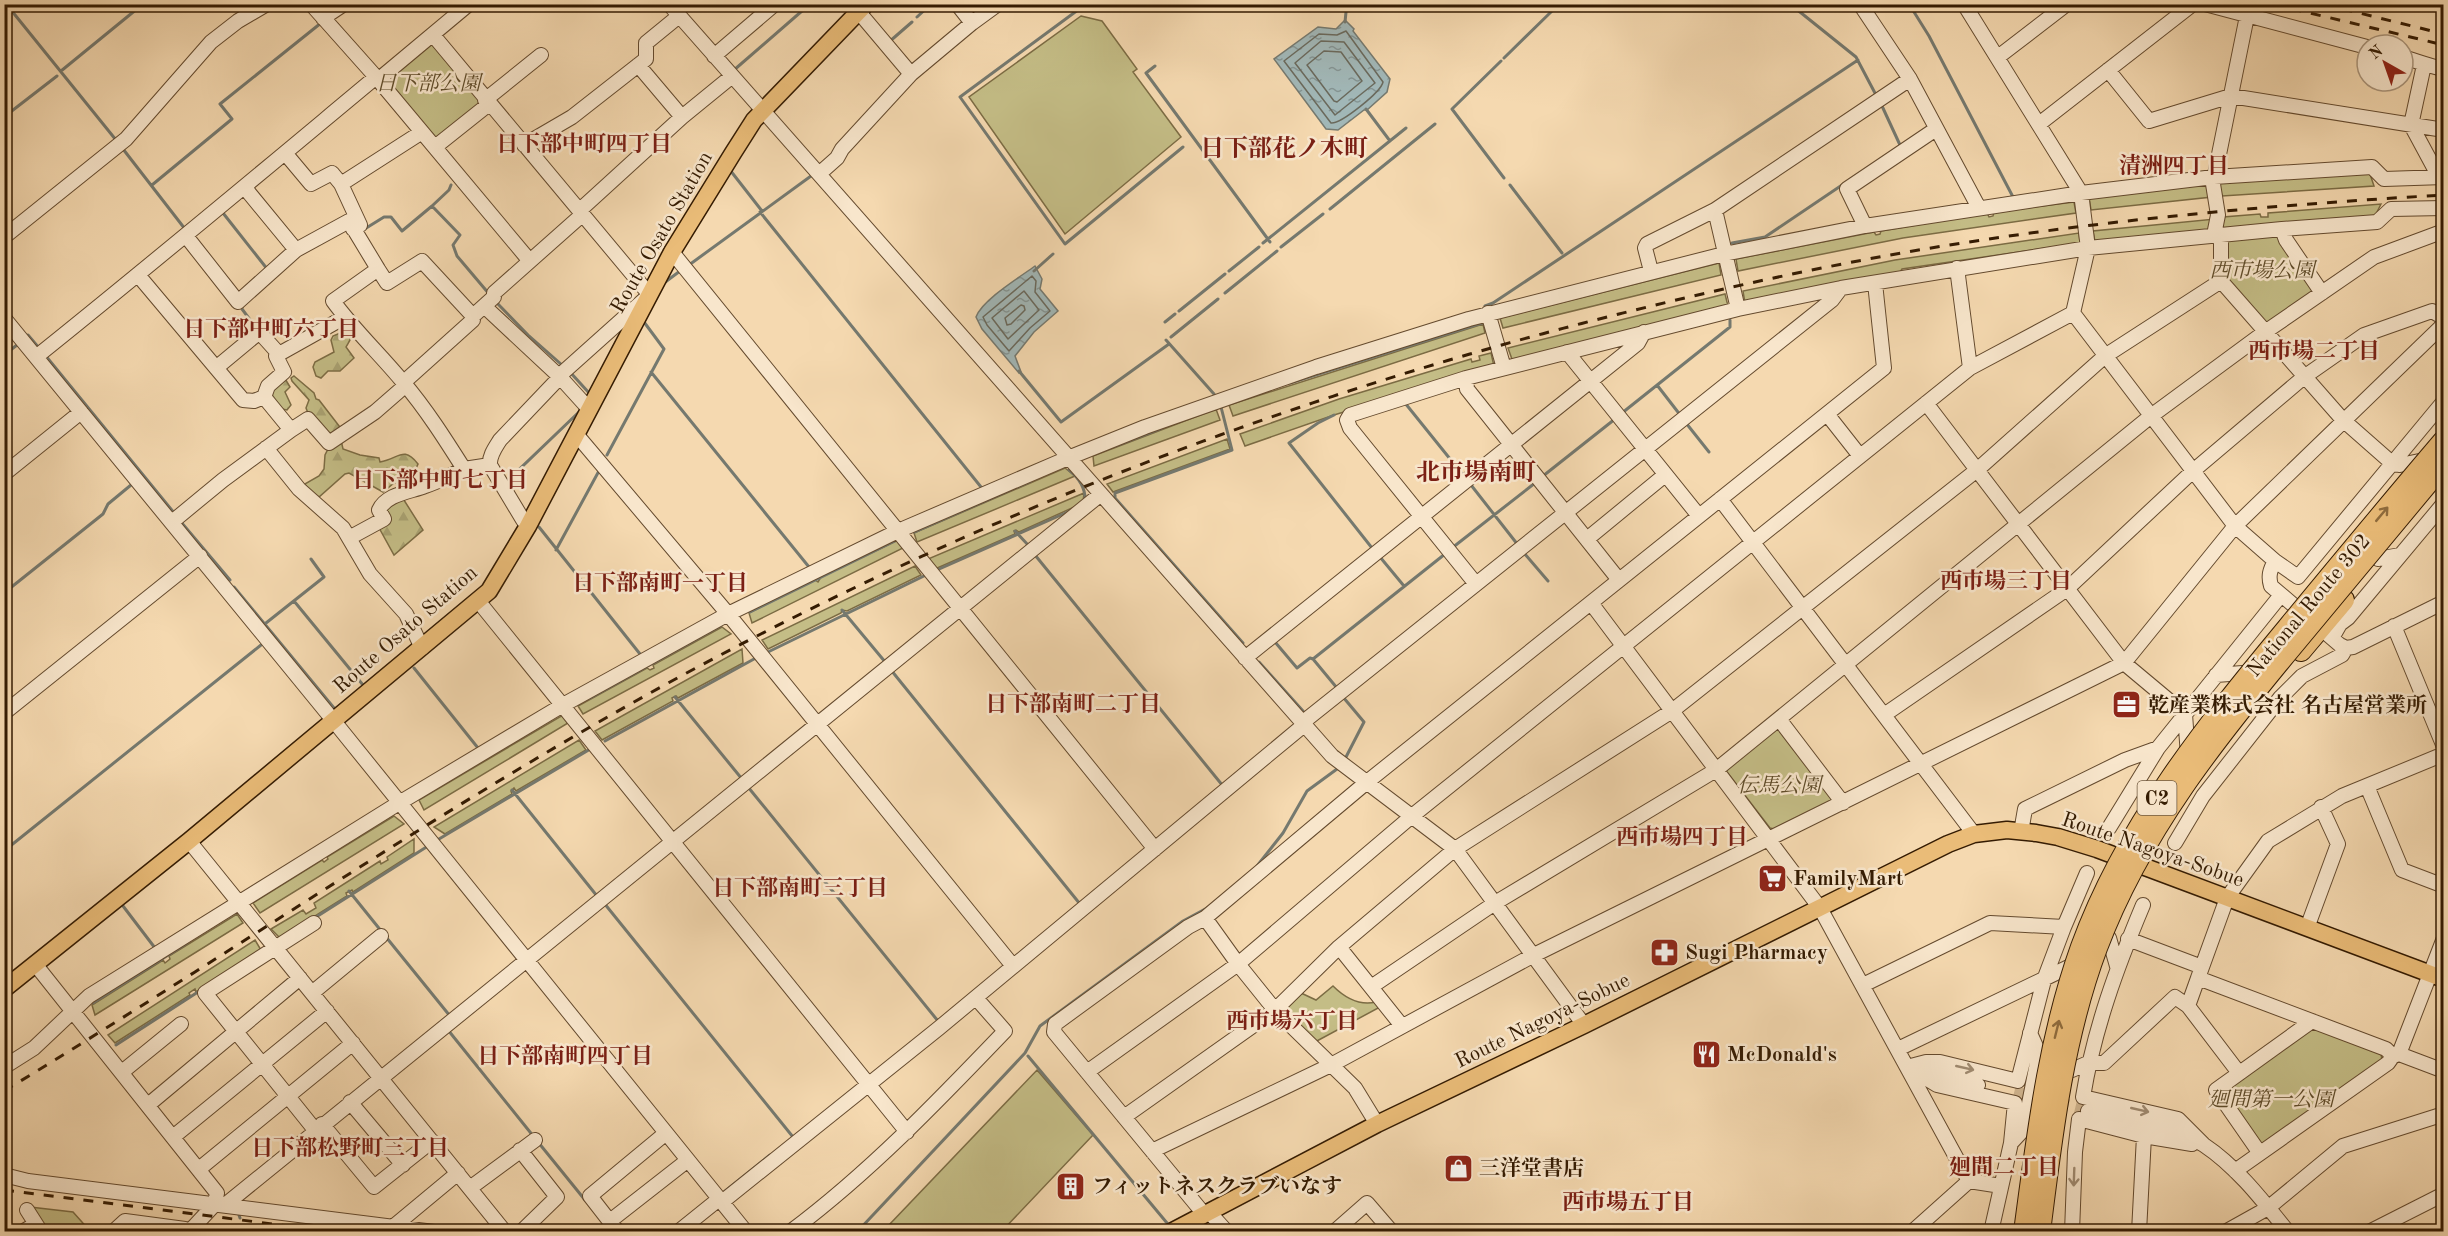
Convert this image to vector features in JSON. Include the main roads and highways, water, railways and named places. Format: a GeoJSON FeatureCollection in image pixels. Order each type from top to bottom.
{"type":"FeatureCollection","features":[{"type":"Feature","properties":{"kind":"highway","name":"C2"},"geometry":{"type":"LineString","coordinates":[[2024,1232],[2038,1125],[2055,1034],[2081,947],[2122,856],[2148,811],[2204,730],[2444,440]]}},
{"type":"Feature","properties":{"kind":"highway","name":"C2"},"geometry":{"type":"LineString","coordinates":[[2040,1232],[2059,1087],[2082,993],[2110,915],[2137,860],[2162,816],[2218,737],[2444,464]]}},
{"type":"Feature","properties":{"kind":"highway","name":"National Route 302"},"geometry":{"type":"LineString","coordinates":[[2047,1232],[2060,1136],[2080,1066],[2092,985],[2114,942],[2143,868],[2190,790],[2216,767],[2282,674],[2326,633],[2378,558],[2444,479]]}},
{"type":"Feature","properties":{"kind":"main road","name":"Route Osato Station"},"geometry":{"type":"LineString","coordinates":[[4,989],[189,841],[478,602],[499,578],[672,252],[749,129],[859,7]]}},
{"type":"Feature","properties":{"kind":"main road","name":"Route Nagoya-Sobue"},"geometry":{"type":"LineString","coordinates":[[1171,1232],[1377,1124],[1584,1025],[1948,844],[1974,834],[2007,830],[2058,837],[2097,849],[2437,977]]}},
{"type":"Feature","properties":{"kind":"water"},"geometry":{"type":"Polygon","coordinates":[[[1345,20],[1390,79],[1387,92],[1367,110],[1338,130],[1326,129],[1274,59],[1318,27],[1336,29],[1345,20]]]}},
{"type":"Feature","properties":{"kind":"water"},"geometry":{"type":"Polygon","coordinates":[[[1035,266],[1042,279],[1040,289],[1058,311],[1034,332],[1015,356],[1021,372],[1019,373],[982,329],[976,317],[993,296],[1035,266]]]}},
{"type":"Feature","properties":{"kind":"waterway"},"geometry":{"type":"LineString","coordinates":[[61,71],[143,4]]}},
{"type":"Feature","properties":{"kind":"waterway"},"geometry":{"type":"LineString","coordinates":[[734,70],[810,4]]}},
{"type":"Feature","properties":{"kind":"waterway"},"geometry":{"type":"LineString","coordinates":[[917,17],[931,4]]}},
{"type":"Feature","properties":{"kind":"waterway"},"geometry":{"type":"LineString","coordinates":[[1086,4],[960,97],[1065,244],[1183,147]]}},
{"type":"Feature","properties":{"kind":"waterway"},"geometry":{"type":"LineString","coordinates":[[1341,4],[1346,12],[1345,22]]}},
{"type":"Feature","properties":{"kind":"waterway"},"geometry":{"type":"LineString","coordinates":[[1556,7],[1559,4]]}},
{"type":"Feature","properties":{"kind":"waterway"},"geometry":{"type":"LineString","coordinates":[[1790,4],[1856,57],[1876,95]]}},
{"type":"Feature","properties":{"kind":"waterway"},"geometry":{"type":"LineString","coordinates":[[1909,4],[1929,36],[2013,197]]}},
{"type":"Feature","properties":{"kind":"waterway"},"geometry":{"type":"LineString","coordinates":[[7,5],[116,140]]}},
{"type":"Feature","properties":{"kind":"waterway"},"geometry":{"type":"LineString","coordinates":[[1504,58],[1552,11]]}},
{"type":"Feature","properties":{"kind":"waterway"},"geometry":{"type":"LineString","coordinates":[[889,42],[912,22]]}},
{"type":"Feature","properties":{"kind":"waterway"},"geometry":{"type":"LineString","coordinates":[[152,185],[232,119],[220,104],[321,23]]}},
{"type":"Feature","properties":{"kind":"waterway"},"geometry":{"type":"LineString","coordinates":[[1485,306],[1493,303],[1858,60]]}},
{"type":"Feature","properties":{"kind":"waterway"},"geometry":{"type":"LineString","coordinates":[[1501,61],[1452,109],[1504,178]]}},
{"type":"Feature","properties":{"kind":"waterway"},"geometry":{"type":"LineString","coordinates":[[1155,66],[1146,73],[1270,242]]}},
{"type":"Feature","properties":{"kind":"waterway"},"geometry":{"type":"LineString","coordinates":[[4,117],[57,76]]}},
{"type":"Feature","properties":{"kind":"waterway"},"geometry":{"type":"LineString","coordinates":[[1882,106],[1900,145]]}},
{"type":"Feature","properties":{"kind":"waterway"},"geometry":{"type":"LineString","coordinates":[[1366,109],[1390,141]]}},
{"type":"Feature","properties":{"kind":"waterway"},"geometry":{"type":"LineString","coordinates":[[1330,209],[1435,124]]}},
{"type":"Feature","properties":{"kind":"waterway"},"geometry":{"type":"LineString","coordinates":[[1263,243],[1406,128]]}},
{"type":"Feature","properties":{"kind":"waterway"},"geometry":{"type":"LineString","coordinates":[[123,149],[185,229]]}},
{"type":"Feature","properties":{"kind":"waterway"},"geometry":{"type":"LineString","coordinates":[[730,170],[762,211]]}},
{"type":"Feature","properties":{"kind":"waterway"},"geometry":{"type":"LineString","coordinates":[[689,265],[811,176]]}},
{"type":"Feature","properties":{"kind":"waterway"},"geometry":{"type":"LineString","coordinates":[[1732,243],[1765,237],[1845,183]]}},
{"type":"Feature","properties":{"kind":"waterway"},"geometry":{"type":"LineString","coordinates":[[451,185],[449,190],[432,206],[460,235],[453,245],[457,256],[490,295]]}},
{"type":"Feature","properties":{"kind":"waterway"},"geometry":{"type":"LineString","coordinates":[[1510,185],[1562,253]]}},
{"type":"Feature","properties":{"kind":"waterway"},"geometry":{"type":"LineString","coordinates":[[363,230],[384,217],[391,217],[402,231],[432,206]]}},
{"type":"Feature","properties":{"kind":"waterway"},"geometry":{"type":"LineString","coordinates":[[760,212],[981,487]]}},
{"type":"Feature","properties":{"kind":"waterway"},"geometry":{"type":"LineString","coordinates":[[223,213],[268,270]]}},
{"type":"Feature","properties":{"kind":"waterway"},"geometry":{"type":"LineString","coordinates":[[1281,247],[1323,214]]}},
{"type":"Feature","properties":{"kind":"waterway"},"geometry":{"type":"LineString","coordinates":[[1229,271],[1259,247]]}},
{"type":"Feature","properties":{"kind":"waterway"},"geometry":{"type":"LineString","coordinates":[[1225,293],[1277,251]]}},
{"type":"Feature","properties":{"kind":"waterway"},"geometry":{"type":"LineString","coordinates":[[1034,271],[1053,254]]}},
{"type":"Feature","properties":{"kind":"waterway"},"geometry":{"type":"LineString","coordinates":[[664,283],[680,271]]}},
{"type":"Feature","properties":{"kind":"waterway"},"geometry":{"type":"LineString","coordinates":[[1179,311],[1225,274]]}},
{"type":"Feature","properties":{"kind":"waterway"},"geometry":{"type":"LineString","coordinates":[[1171,337],[1218,299]]}},
{"type":"Feature","properties":{"kind":"waterway"},"geometry":{"type":"LineString","coordinates":[[497,303],[562,365]]}},
{"type":"Feature","properties":{"kind":"waterway"},"geometry":{"type":"LineString","coordinates":[[242,305],[242,309],[257,329]]}},
{"type":"Feature","properties":{"kind":"waterway"},"geometry":{"type":"LineString","coordinates":[[1165,322],[1175,314]]}},
{"type":"Feature","properties":{"kind":"waterway"},"geometry":{"type":"LineString","coordinates":[[1622,413],[1730,327],[1730,320]]}},
{"type":"Feature","properties":{"kind":"waterway"},"geometry":{"type":"LineString","coordinates":[[607,455],[664,349],[644,322]]}},
{"type":"Feature","properties":{"kind":"waterway"},"geometry":{"type":"LineString","coordinates":[[1290,383],[1482,323]]}},
{"type":"Feature","properties":{"kind":"waterway"},"geometry":{"type":"LineString","coordinates":[[28,335],[39,348]]}},
{"type":"Feature","properties":{"kind":"waterway"},"geometry":{"type":"LineString","coordinates":[[1166,340],[1214,394]]}},
{"type":"Feature","properties":{"kind":"waterway"},"geometry":{"type":"LineString","coordinates":[[1019,371],[1061,422],[1169,344]]}},
{"type":"Feature","properties":{"kind":"waterway"},"geometry":{"type":"LineString","coordinates":[[4,355],[17,345]]}},
{"type":"Feature","properties":{"kind":"waterway"},"geometry":{"type":"LineString","coordinates":[[45,355],[175,514]]}},
{"type":"Feature","properties":{"kind":"waterway"},"geometry":{"type":"LineString","coordinates":[[570,372],[590,394]]}},
{"type":"Feature","properties":{"kind":"waterway"},"geometry":{"type":"LineString","coordinates":[[651,372],[809,567]]}},
{"type":"Feature","properties":{"kind":"waterway"},"geometry":{"type":"LineString","coordinates":[[1657,385],[1681,416]]}},
{"type":"Feature","properties":{"kind":"waterway"},"geometry":{"type":"LineString","coordinates":[[1405,403],[1463,475]]}},
{"type":"Feature","properties":{"kind":"waterway"},"geometry":{"type":"LineString","coordinates":[[1219,407],[1221,407],[1232,450],[1115,493],[1115,498],[1243,643]]}},
{"type":"Feature","properties":{"kind":"waterway"},"geometry":{"type":"LineString","coordinates":[[505,483],[579,412]]}},
{"type":"Feature","properties":{"kind":"waterway"},"geometry":{"type":"LineString","coordinates":[[1334,415],[1289,443],[1372,548]]}},
{"type":"Feature","properties":{"kind":"waterway"},"geometry":{"type":"LineString","coordinates":[[1543,476],[1615,419]]}},
{"type":"Feature","properties":{"kind":"waterway"},"geometry":{"type":"LineString","coordinates":[[1686,423],[1709,452]]}},
{"type":"Feature","properties":{"kind":"waterway"},"geometry":{"type":"LineString","coordinates":[[1115,446],[1162,428]]}},
{"type":"Feature","properties":{"kind":"waterway"},"geometry":{"type":"LineString","coordinates":[[556,550],[600,469]]}},
{"type":"Feature","properties":{"kind":"waterway"},"geometry":{"type":"LineString","coordinates":[[1069,470],[1081,484],[1085,502]]}},
{"type":"Feature","properties":{"kind":"waterway"},"geometry":{"type":"LineString","coordinates":[[914,532],[1031,481]]}},
{"type":"Feature","properties":{"kind":"waterway"},"geometry":{"type":"LineString","coordinates":[[1452,548],[1535,483]]}},
{"type":"Feature","properties":{"kind":"waterway"},"geometry":{"type":"LineString","coordinates":[[4,593],[103,514],[108,504],[131,485]]}},
{"type":"Feature","properties":{"kind":"waterway"},"geometry":{"type":"LineString","coordinates":[[1471,485],[1518,545]]}},
{"type":"Feature","properties":{"kind":"waterway"},"geometry":{"type":"LineString","coordinates":[[937,570],[1070,511]]}},
{"type":"Feature","properties":{"kind":"waterway"},"geometry":{"type":"LineString","coordinates":[[181,522],[230,580]]}},
{"type":"Feature","properties":{"kind":"waterway"},"geometry":{"type":"LineString","coordinates":[[539,527],[640,654]]}},
{"type":"Feature","properties":{"kind":"waterway"},"geometry":{"type":"LineString","coordinates":[[1015,531],[1029,546]]}},
{"type":"Feature","properties":{"kind":"waterway"},"geometry":{"type":"LineString","coordinates":[[750,612],[897,540]]}},
{"type":"Feature","properties":{"kind":"waterway"},"geometry":{"type":"LineString","coordinates":[[1524,553],[1548,581]]}},
{"type":"Feature","properties":{"kind":"waterway"},"geometry":{"type":"LineString","coordinates":[[1337,688],[1313,659],[1445,554]]}},
{"type":"Feature","properties":{"kind":"waterway"},"geometry":{"type":"LineString","coordinates":[[1035,555],[1223,786]]}},
{"type":"Feature","properties":{"kind":"waterway"},"geometry":{"type":"LineString","coordinates":[[1380,557],[1404,586]]}},
{"type":"Feature","properties":{"kind":"waterway"},"geometry":{"type":"LineString","coordinates":[[266,623],[324,577],[311,559]]}},
{"type":"Feature","properties":{"kind":"waterway"},"geometry":{"type":"LineString","coordinates":[[768,652],[926,575]]}},
{"type":"Feature","properties":{"kind":"waterway"},"geometry":{"type":"LineString","coordinates":[[234,587],[334,708]]}},
{"type":"Feature","properties":{"kind":"waterway"},"geometry":{"type":"LineString","coordinates":[[294,601],[363,685]]}},
{"type":"Feature","properties":{"kind":"waterway"},"geometry":{"type":"LineString","coordinates":[[842,610],[886,663]]}},
{"type":"Feature","properties":{"kind":"waterway"},"geometry":{"type":"LineString","coordinates":[[590,698],[720,626]]}},
{"type":"Feature","properties":{"kind":"waterway"},"geometry":{"type":"LineString","coordinates":[[1275,642],[1297,668],[1310,658],[1313,659]]}},
{"type":"Feature","properties":{"kind":"waterway"},"geometry":{"type":"LineString","coordinates":[[4,851],[261,645]]}},
{"type":"Feature","properties":{"kind":"waterway"},"geometry":{"type":"LineString","coordinates":[[605,741],[754,659]]}},
{"type":"Feature","properties":{"kind":"waterway"},"geometry":{"type":"LineString","coordinates":[[1259,662],[1303,711]]}},
{"type":"Feature","properties":{"kind":"waterway"},"geometry":{"type":"LineString","coordinates":[[414,668],[478,748]]}},
{"type":"Feature","properties":{"kind":"waterway"},"geometry":{"type":"LineString","coordinates":[[891,670],[1080,904]]}},
{"type":"Feature","properties":{"kind":"waterway"},"geometry":{"type":"LineString","coordinates":[[675,697],[742,779]]}},
{"type":"Feature","properties":{"kind":"waterway"},"geometry":{"type":"LineString","coordinates":[[1343,697],[1364,722],[1346,757]]}},
{"type":"Feature","properties":{"kind":"waterway"},"geometry":{"type":"LineString","coordinates":[[439,839],[592,748]]}},
{"type":"Feature","properties":{"kind":"waterway"},"geometry":{"type":"LineString","coordinates":[[1257,866],[1283,833],[1307,791],[1337,769]]}},
{"type":"Feature","properties":{"kind":"waterway"},"geometry":{"type":"LineString","coordinates":[[748,787],[938,1021]]}},
{"type":"Feature","properties":{"kind":"waterway"},"geometry":{"type":"LineString","coordinates":[[512,790],[597,896]]}},
{"type":"Feature","properties":{"kind":"waterway"},"geometry":{"type":"LineString","coordinates":[[313,919],[428,846]]}},
{"type":"Feature","properties":{"kind":"waterway"},"geometry":{"type":"LineString","coordinates":[[349,891],[382,932]]}},
{"type":"Feature","properties":{"kind":"waterway"},"geometry":{"type":"LineString","coordinates":[[604,903],[793,1137]]}},
{"type":"Feature","properties":{"kind":"waterway"},"geometry":{"type":"LineString","coordinates":[[123,906],[155,948]]}},
{"type":"Feature","properties":{"kind":"waterway"},"geometry":{"type":"LineString","coordinates":[[857,1232],[1025,1053],[1040,1026],[1183,921],[1209,907]]}},
{"type":"Feature","properties":{"kind":"waterway"},"geometry":{"type":"LineString","coordinates":[[386,937],[450,1016]]}},
{"type":"Feature","properties":{"kind":"waterway"},"geometry":{"type":"LineString","coordinates":[[93,1003],[187,943]]}},
{"type":"Feature","properties":{"kind":"waterway"},"geometry":{"type":"LineString","coordinates":[[116,1045],[201,990]]}},
{"type":"Feature","properties":{"kind":"waterway"},"geometry":{"type":"LineString","coordinates":[[448,1030],[534,1137]]}},
{"type":"Feature","properties":{"kind":"waterway"},"geometry":{"type":"LineString","coordinates":[[1028,1056],[1167,1223]]}},
{"type":"Feature","properties":{"kind":"waterway"},"geometry":{"type":"LineString","coordinates":[[538,1142],[585,1200]]}},
{"type":"Feature","properties":{"kind":"waterway"},"geometry":{"type":"LineString","coordinates":[[724,1192],[770,1155]]}},
{"type":"Feature","properties":{"kind":"waterway"},"geometry":{"type":"LineString","coordinates":[[246,1228],[249,1232]]}},
{"type":"Feature","properties":{"kind":"tunnel"},"geometry":{"type":"LineString","coordinates":[[2014,1093],[2088,1111]]}},
{"type":"Feature","properties":{"kind":"railway"},"geometry":{"type":"LineString","coordinates":[[2272,4],[2444,45]]}},
{"type":"Feature","properties":{"kind":"railway"},"geometry":{"type":"LineString","coordinates":[[2323,4],[2444,34]]}},
{"type":"Feature","properties":{"kind":"railway"},"geometry":{"type":"LineString","coordinates":[[4,1091],[501,780],[670,682],[898,567],[1133,468],[1253,423],[1374,383],[1496,347],[1664,303],[1845,263],[1982,240],[2155,218],[2270,207],[2444,195]]}},
{"type":"Feature","properties":{"kind":"railway"},"geometry":{"type":"LineString","coordinates":[[4,1190],[336,1232]]}},
{"type":"Feature","properties":{"kind":"place","name":"乾産業株式会社 名古屋営業所"},"geometry":{"type":"Point","coordinates":[2127,705]}},
{"type":"Feature","properties":{"kind":"place","name":"FamilyMart"},"geometry":{"type":"Point","coordinates":[1772,878]}},
{"type":"Feature","properties":{"kind":"place","name":"Sugi Pharmacy"},"geometry":{"type":"Point","coordinates":[1664,952]}},
{"type":"Feature","properties":{"kind":"place","name":"McDonald's"},"geometry":{"type":"Point","coordinates":[1706,1054]}},
{"type":"Feature","properties":{"kind":"place","name":"三洋堂書店"},"geometry":{"type":"Point","coordinates":[1458,1168]}},
{"type":"Feature","properties":{"kind":"place","name":"フィットネスクラブいなす"},"geometry":{"type":"Point","coordinates":[1071,1186]}},
{"type":"Feature","properties":{"kind":"district","name":"日下部中町四丁目"},"geometry":{"type":"Point","coordinates":[584,143]}},
{"type":"Feature","properties":{"kind":"district","name":"日下部花ノ木町"},"geometry":{"type":"Point","coordinates":[1284,148]}},
{"type":"Feature","properties":{"kind":"district","name":"清洲四丁目"},"geometry":{"type":"Point","coordinates":[2174,165]}},
{"type":"Feature","properties":{"kind":"district","name":"日下部中町六丁目"},"geometry":{"type":"Point","coordinates":[271,328]}},
{"type":"Feature","properties":{"kind":"district","name":"西市場二丁目"},"geometry":{"type":"Point","coordinates":[2314,350]}},
{"type":"Feature","properties":{"kind":"district","name":"北市場南町"},"geometry":{"type":"Point","coordinates":[1476,472]}},
{"type":"Feature","properties":{"kind":"district","name":"日下部中町七丁目"},"geometry":{"type":"Point","coordinates":[440,479]}},
{"type":"Feature","properties":{"kind":"district","name":"西市場三丁目"},"geometry":{"type":"Point","coordinates":[2006,580]}},
{"type":"Feature","properties":{"kind":"district","name":"日下部南町一丁目"},"geometry":{"type":"Point","coordinates":[660,582]}},
{"type":"Feature","properties":{"kind":"district","name":"日下部南町二丁目"},"geometry":{"type":"Point","coordinates":[1073,703]}},
{"type":"Feature","properties":{"kind":"district","name":"西市場四丁目"},"geometry":{"type":"Point","coordinates":[1682,836]}},
{"type":"Feature","properties":{"kind":"district","name":"日下部南町三丁目"},"geometry":{"type":"Point","coordinates":[800,887]}},
{"type":"Feature","properties":{"kind":"district","name":"西市場六丁目"},"geometry":{"type":"Point","coordinates":[1292,1020]}},
{"type":"Feature","properties":{"kind":"district","name":"日下部南町四丁目"},"geometry":{"type":"Point","coordinates":[565,1055]}},
{"type":"Feature","properties":{"kind":"district","name":"日下部松野町三丁目"},"geometry":{"type":"Point","coordinates":[350,1147]}},
{"type":"Feature","properties":{"kind":"district","name":"廻間二丁目"},"geometry":{"type":"Point","coordinates":[2004,1166]}},
{"type":"Feature","properties":{"kind":"district","name":"西市場五丁目"},"geometry":{"type":"Point","coordinates":[1628,1201]}},
{"type":"Feature","properties":{"kind":"park label","name":"日下部公園"},"geometry":{"type":"Point","coordinates":[428,83]}},
{"type":"Feature","properties":{"kind":"park label","name":"西市場公園"},"geometry":{"type":"Point","coordinates":[2262,270]}},
{"type":"Feature","properties":{"kind":"park label","name":"伝馬公園"},"geometry":{"type":"Point","coordinates":[1779,785]}},
{"type":"Feature","properties":{"kind":"park label","name":"廻間第一公園"},"geometry":{"type":"Point","coordinates":[2271,1099]}}]}
